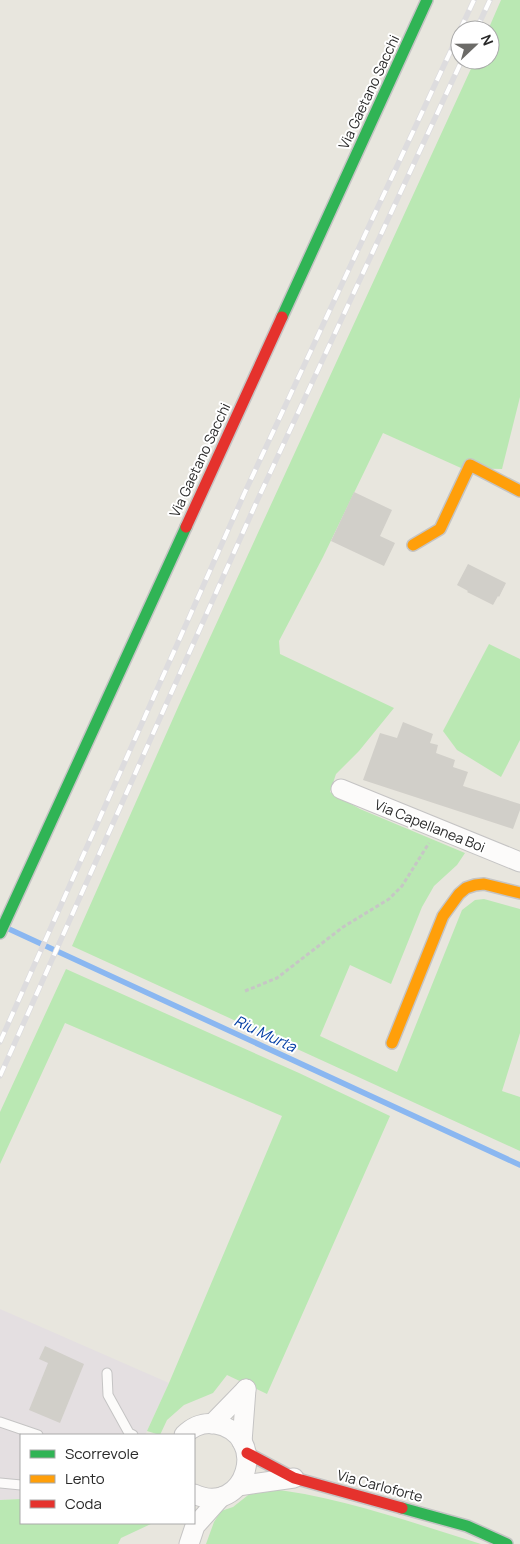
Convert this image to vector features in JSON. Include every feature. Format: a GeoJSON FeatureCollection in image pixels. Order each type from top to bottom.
{"type":"FeatureCollection","features":[{"type":"Feature","properties":{"kind":"street","name":"Via Gaetano Sacchi"},"geometry":{"type":"LineString","coordinates":[[0,933],[427,0]]}},
{"type":"Feature","properties":{"kind":"street"},"geometry":{"type":"LineString","coordinates":[[413,545],[440,529],[470,466],[520,491]]}},
{"type":"Feature","properties":{"kind":"street","name":"Via Capellanea Boi"},"geometry":{"type":"LineString","coordinates":[[341,789],[520,862]]}},
{"type":"Feature","properties":{"kind":"street"},"geometry":{"type":"LineString","coordinates":[[392,1043],[443,916],[452,899],[468,886],[480,884],[490,884],[520,893]]}},
{"type":"Feature","properties":{"kind":"street"},"geometry":{"type":"LineString","coordinates":[[195,1494],[210,1499],[230,1493],[238,1486],[246,1470],[246,1389],[212,1424]]}},
{"type":"Feature","properties":{"kind":"street"},"geometry":{"type":"LineString","coordinates":[[185,1434],[200,1425],[224,1426],[234,1432],[245,1447]]}},
{"type":"Feature","properties":{"kind":"street","name":"Via Carloforte"},"geometry":{"type":"LineString","coordinates":[[245,1447],[294,1478],[467,1526],[507,1544]]}},
{"type":"Feature","properties":{"kind":"street"},"geometry":{"type":"LineString","coordinates":[[238,1486],[294,1478]]}},
{"type":"Feature","properties":{"kind":"street"},"geometry":{"type":"LineString","coordinates":[[193,1531],[221,1497]]}},
{"type":"Feature","properties":{"kind":"lane"},"geometry":{"type":"LineString","coordinates":[[107,1373],[108,1395],[132,1434]]}},
{"type":"Feature","properties":{"kind":"lane"},"geometry":{"type":"LineString","coordinates":[[0,1422],[35,1434]]}},
{"type":"Feature","properties":{"kind":"lane"},"geometry":{"type":"LineString","coordinates":[[0,1483],[20,1485]]}},
{"type":"Feature","properties":{"kind":"path"},"geometry":{"type":"LineString","coordinates":[[245,991],[277,978],[343,927],[389,899],[402,886],[426,845],[442,830]]}},
{"type":"Feature","properties":{"kind":"shaded area"},"geometry":{"type":"Polygon","coordinates":[[[0,1309],[169,1383],[145,1434],[20,1434],[20,1499],[0,1500],[0,1309]]]}},
{"type":"Feature","properties":{"kind":"green space"},"geometry":{"type":"Polygon","coordinates":[[[501,0],[520,0],[520,397],[502,469],[461,468],[383,433],[323,557],[279,641],[280,654],[394,708],[359,751],[336,774],[330,792],[360,809],[465,853],[457,865],[434,886],[422,907],[391,984],[350,965],[320,1036],[397,1072],[462,910],[475,900],[484,899],[520,909],[520,1033],[502,1091],[520,1097],[520,1151],[72,946],[179,705],[470,70],[500,70],[500,20],[492,20],[501,0]]]}},
{"type":"Feature","properties":{"kind":"green space"},"geometry":{"type":"Polygon","coordinates":[[[489,644],[520,659],[520,740],[501,777],[457,750],[443,731],[489,644]]]}},
{"type":"Feature","properties":{"kind":"green space"},"geometry":{"type":"Polygon","coordinates":[[[66,969],[299,1073],[390,1116],[267,1394],[227,1375],[213,1393],[184,1405],[167,1420],[160,1434],[157,1434],[147,1431],[282,1116],[65,1023],[0,1164],[0,1112],[66,969]]]}},
{"type":"Feature","properties":{"kind":"green space"},"geometry":{"type":"Polygon","coordinates":[[[264,1488],[346,1503],[481,1544],[206,1544],[214,1522],[221,1511],[233,1507],[252,1492],[264,1488]]]}},
{"type":"Feature","properties":{"kind":"green space"},"geometry":{"type":"Polygon","coordinates":[[[20,1499],[20,1524],[151,1524],[121,1538],[118,1544],[0,1544],[0,1500],[20,1499]]]}},
{"type":"Feature","properties":{"kind":"building"},"geometry":{"type":"Polygon","coordinates":[[[354,492],[392,510],[380,536],[395,543],[384,566],[331,541],[354,492]]]}},
{"type":"Feature","properties":{"kind":"building"},"geometry":{"type":"Polygon","coordinates":[[[468,564],[506,583],[493,605],[457,585],[468,564]]]}},
{"type":"Feature","properties":{"kind":"building"},"geometry":{"type":"Polygon","coordinates":[[[403,722],[433,734],[430,743],[438,745],[436,753],[455,760],[453,767],[468,772],[463,786],[520,804],[520,810],[513,829],[363,780],[380,733],[397,738],[403,722]]]}},
{"type":"Feature","properties":{"kind":"building"},"geometry":{"type":"Polygon","coordinates":[[[45,1346],[84,1364],[60,1423],[29,1410],[48,1363],[39,1359],[45,1346]]]}},
{"type":"Feature","properties":{"kind":"waterway","name":"Riu Murta"},"geometry":{"type":"LineString","coordinates":[[9,929],[520,1165]]}},
{"type":"Feature","properties":{"kind":"railway"},"geometry":{"type":"LineString","coordinates":[[465,20],[474,0]]}},
{"type":"Feature","properties":{"kind":"railway"},"geometry":{"type":"LineString","coordinates":[[481,20],[490,0]]}},
{"type":"Feature","properties":{"kind":"railway"},"geometry":{"type":"LineString","coordinates":[[0,1042],[245,492],[450,52]]}},
{"type":"Feature","properties":{"kind":"railway"},"geometry":{"type":"LineString","coordinates":[[0,1076],[257,501],[457,70]]}},
{"type":"Feature","properties":{"kind":"traffic: fast"},"geometry":{"type":"LineString","coordinates":[[282,317],[427,0]]}},
{"type":"Feature","properties":{"kind":"traffic: fast"},"geometry":{"type":"LineString","coordinates":[[0,933],[186,527]]}},
{"type":"Feature","properties":{"kind":"traffic: fast"},"geometry":{"type":"LineString","coordinates":[[402,1508],[467,1526],[507,1544]]}},
{"type":"Feature","properties":{"kind":"traffic: slow"},"geometry":{"type":"LineString","coordinates":[[413,545],[440,529],[470,465],[520,491]]}},
{"type":"Feature","properties":{"kind":"traffic: slow"},"geometry":{"type":"LineString","coordinates":[[392,1043],[443,916],[459,894],[466,888],[484,884],[520,893]]}},
{"type":"Feature","properties":{"kind":"traffic: jam"},"geometry":{"type":"LineString","coordinates":[[186,527],[282,317]]}},
{"type":"Feature","properties":{"kind":"traffic: jam"},"geometry":{"type":"LineString","coordinates":[[247,1453],[294,1478],[402,1508]]}}]}
